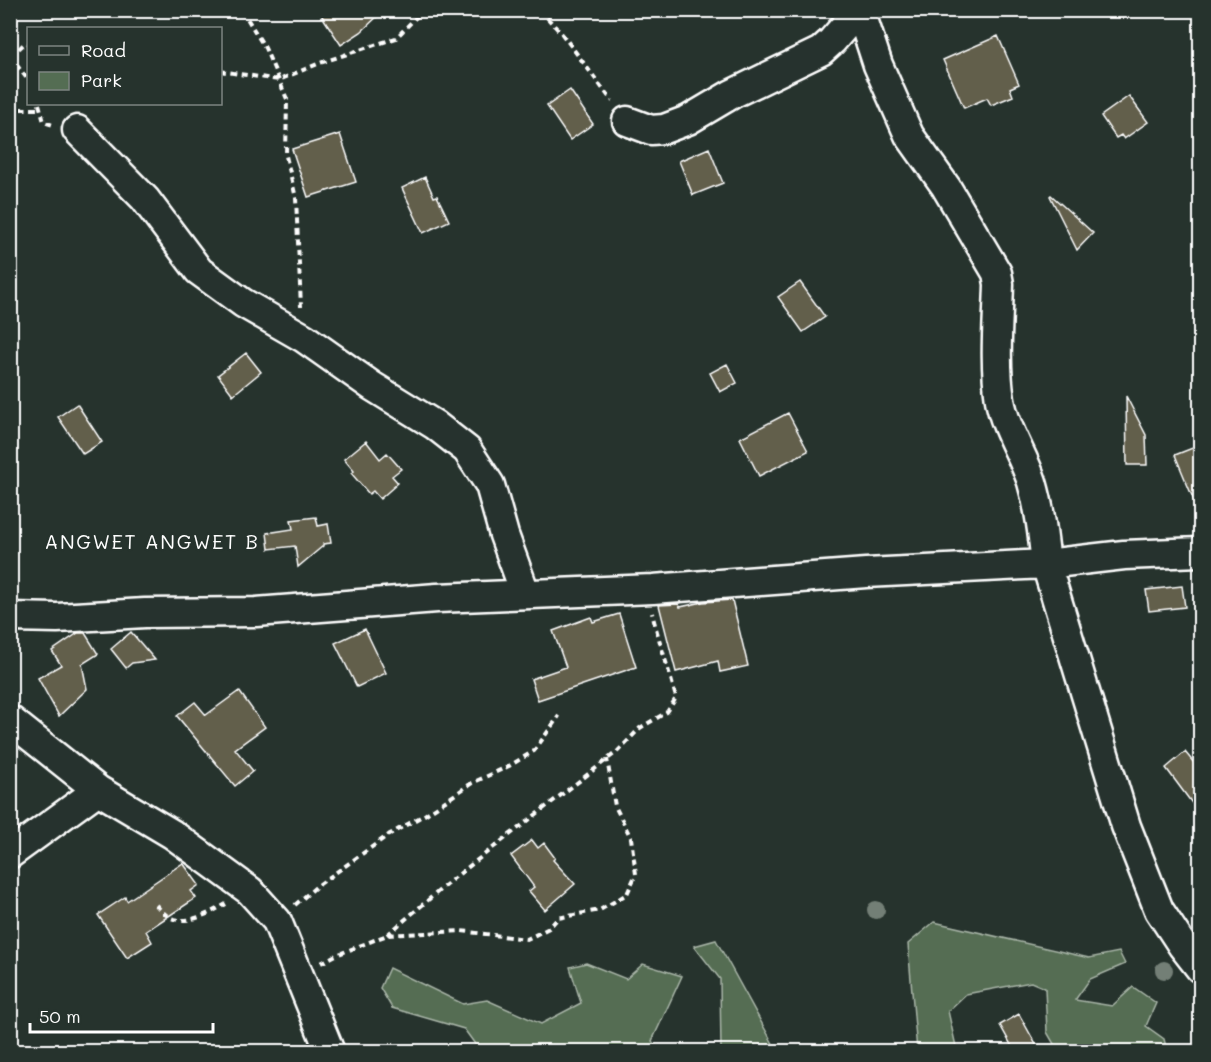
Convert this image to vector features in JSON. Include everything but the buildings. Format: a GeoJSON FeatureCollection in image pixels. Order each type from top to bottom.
{"type":"FeatureCollection","features":[{"type":"Feature","properties":{"kind":"street"},"geometry":{"type":"LineString","coordinates":[[627,121],[651,130],[664,129],[688,120],[732,94],[821,51],[859,10],[878,65],[909,135],[946,187],[997,273],[999,284],[997,367],[1000,400],[1007,424],[1031,480],[1041,521],[1046,564],[1130,837],[1159,910],[1177,939],[1200,968]]}},
{"type":"Feature","properties":{"kind":"street"},"geometry":{"type":"LineString","coordinates":[[77,130],[145,199],[200,271],[243,303],[304,338],[372,386],[435,425],[467,450],[490,485],[504,535],[525,593]]}},
{"type":"Feature","properties":{"kind":"street"},"geometry":{"type":"LineString","coordinates":[[10,617],[256,612],[437,598],[653,589],[866,573],[1046,564],[1124,555],[1200,552]]}},
{"type":"Feature","properties":{"kind":"street"},"geometry":{"type":"LineString","coordinates":[[10,720],[98,789],[172,834],[250,891],[277,921],[330,1052]]}},
{"type":"Feature","properties":{"kind":"street"},"geometry":{"type":"LineString","coordinates":[[10,854],[98,789]]}},
{"type":"Feature","properties":{"kind":"path"},"geometry":{"type":"LineString","coordinates":[[242,10],[265,48],[287,99],[286,156],[296,198],[298,290],[304,338]]}},
{"type":"Feature","properties":{"kind":"path"},"geometry":{"type":"LineString","coordinates":[[222,71],[279,80],[320,63],[396,38],[423,10]]}},
{"type":"Feature","properties":{"kind":"path"},"geometry":{"type":"LineString","coordinates":[[540,10],[562,34],[627,121]]}},
{"type":"Feature","properties":{"kind":"path"},"geometry":{"type":"LineString","coordinates":[[27,44],[10,56],[27,79]]}},
{"type":"Feature","properties":{"kind":"path"},"geometry":{"type":"LineString","coordinates":[[10,109],[40,109]]}},
{"type":"Feature","properties":{"kind":"path"},"geometry":{"type":"LineString","coordinates":[[387,935],[454,878],[608,759],[640,728],[667,711],[676,698],[650,603],[653,589]]}},
{"type":"Feature","properties":{"kind":"path"},"geometry":{"type":"LineString","coordinates":[[277,921],[317,886],[390,834],[472,783],[509,766],[534,751],[559,716]]}},
{"type":"Feature","properties":{"kind":"path"},"geometry":{"type":"LineString","coordinates":[[300,975],[334,956],[387,935],[461,931],[527,939],[549,928],[558,918],[600,910],[627,894],[636,874],[631,838],[615,806],[608,759]]}},
{"type":"Feature","properties":{"kind":"path"},"geometry":{"type":"LineString","coordinates":[[156,905],[170,917],[194,918],[208,914],[250,891]]}},
{"type":"Feature","properties":{"kind":"green space"},"geometry":{"type":"Polygon","coordinates":[[[934,922],[1089,958],[1119,952],[1125,964],[1090,979],[1075,1000],[1112,1006],[1133,987],[1156,1003],[1146,1026],[1164,1039],[1167,1051],[1058,1051],[1047,1032],[1045,988],[1031,982],[966,994],[948,1011],[957,1051],[917,1051],[908,944],[934,922]]]}},
{"type":"Feature","properties":{"kind":"green space"},"geometry":{"type":"Polygon","coordinates":[[[716,940],[777,1051],[721,1051],[720,979],[694,946],[716,940]]]}},
{"type":"Feature","properties":{"kind":"green space"},"geometry":{"type":"Polygon","coordinates":[[[586,963],[626,979],[643,964],[682,976],[652,1041],[659,1051],[480,1051],[464,1029],[392,1008],[380,988],[389,968],[463,1004],[487,1000],[541,1024],[581,1003],[570,967],[586,963]]]}},
{"type":"Feature","properties":{"kind":"district","name":"ANGWET ANGWET B"},"geometry":{"type":"Point","coordinates":[152,541]}}]}
